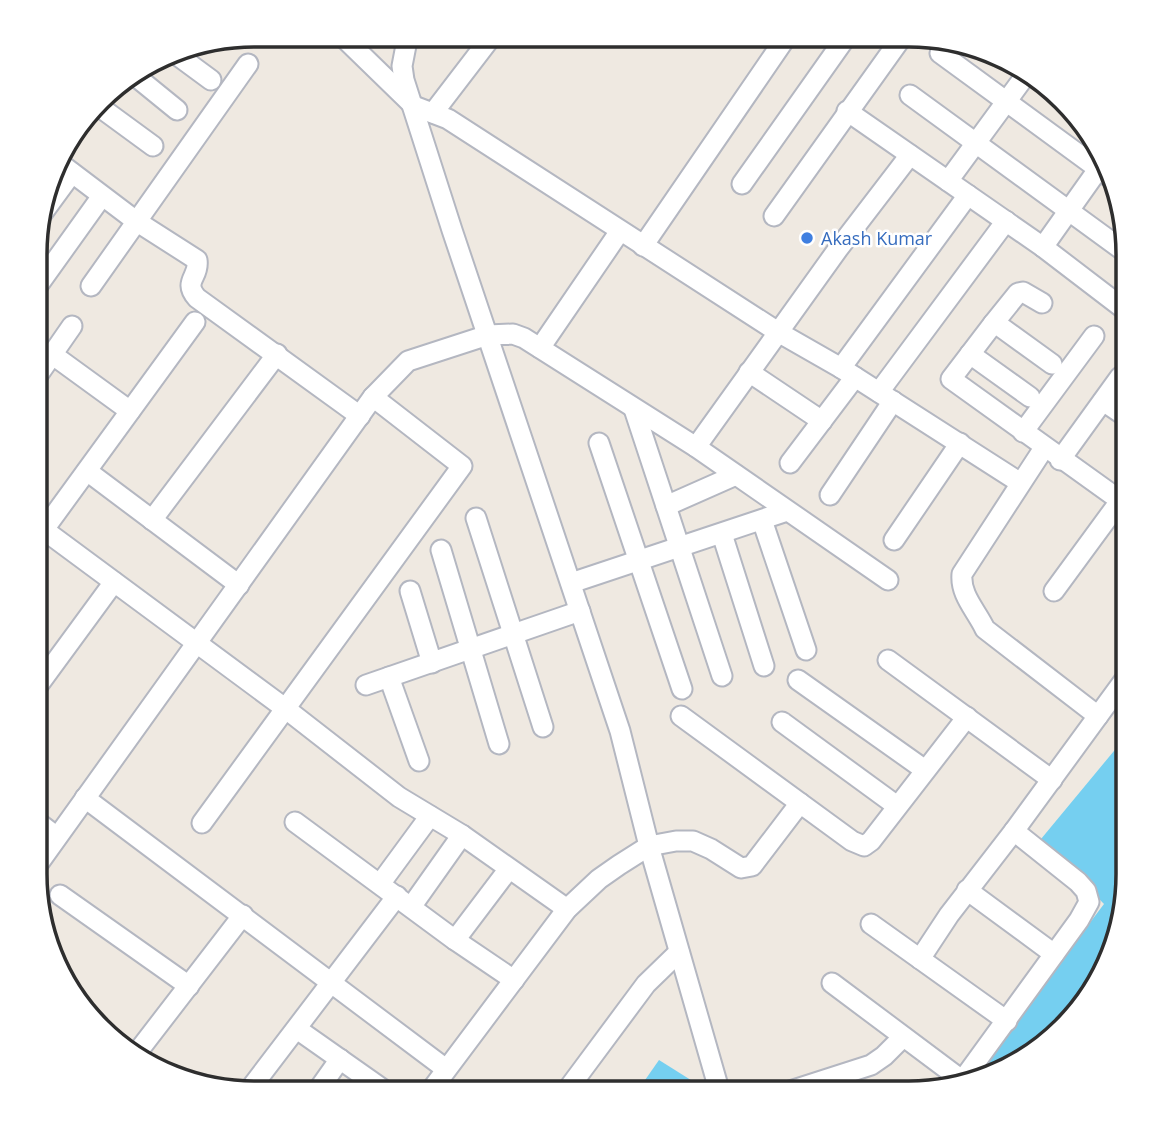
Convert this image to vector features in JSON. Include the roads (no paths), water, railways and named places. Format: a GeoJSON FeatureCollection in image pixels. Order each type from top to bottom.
{"type":"FeatureCollection","features":[{"type":"Feature","properties":{"kind":"street"},"geometry":{"type":"LineString","coordinates":[[353,47],[414,106],[448,119],[778,332],[848,372],[1020,482]]}},
{"type":"Feature","properties":{"kind":"street"},"geometry":{"type":"LineString","coordinates":[[406,47],[402,66],[414,106],[452,230],[620,731],[649,846],[716,1080]]}},
{"type":"Feature","properties":{"kind":"street"},"geometry":{"type":"LineString","coordinates":[[433,113],[484,47]]}},
{"type":"Feature","properties":{"kind":"street"},"geometry":{"type":"LineString","coordinates":[[643,246],[779,47]]}},
{"type":"Feature","properties":{"kind":"street"},"geometry":{"type":"LineString","coordinates":[[742,184],[839,47]]}},
{"type":"Feature","properties":{"kind":"street"},"geometry":{"type":"LineString","coordinates":[[774,216],[895,47]]}},
{"type":"Feature","properties":{"kind":"street"},"geometry":{"type":"LineString","coordinates":[[940,53],[1006,102],[1092,159]]}},
{"type":"Feature","properties":{"kind":"street"},"geometry":{"type":"LineString","coordinates":[[184,60],[211,80]]}},
{"type":"Feature","properties":{"kind":"street"},"geometry":{"type":"LineString","coordinates":[[91,286],[248,64]]}},
{"type":"Feature","properties":{"kind":"street"},"geometry":{"type":"LineString","coordinates":[[141,81],[177,110]]}},
{"type":"Feature","properties":{"kind":"street"},"geometry":{"type":"LineString","coordinates":[[948,181],[1022,81]]}},
{"type":"Feature","properties":{"kind":"street"},"geometry":{"type":"LineString","coordinates":[[910,95],[1115,244]]}},
{"type":"Feature","properties":{"kind":"street"},"geometry":{"type":"LineString","coordinates":[[106,111],[153,146]]}},
{"type":"Feature","properties":{"kind":"street"},"geometry":{"type":"LineString","coordinates":[[847,111],[1043,247],[1115,302]]}},
{"type":"Feature","properties":{"kind":"street"},"geometry":{"type":"LineString","coordinates":[[695,447],[910,155]]}},
{"type":"Feature","properties":{"kind":"street"},"geometry":{"type":"LineString","coordinates":[[66,169],[135,221],[197,260],[198,267],[191,281],[191,291],[197,298],[360,416]]}},
{"type":"Feature","properties":{"kind":"street"},"geometry":{"type":"LineString","coordinates":[[1043,247],[1097,170]]}},
{"type":"Feature","properties":{"kind":"street"},"geometry":{"type":"LineString","coordinates":[[47,273],[102,195]]}},
{"type":"Feature","properties":{"kind":"street"},"geometry":{"type":"LineString","coordinates":[[790,463],[822,421],[848,372],[968,195]]}},
{"type":"Feature","properties":{"kind":"street"},"geometry":{"type":"LineString","coordinates":[[830,495],[886,397],[1006,221]]}},
{"type":"Feature","properties":{"kind":"street"},"geometry":{"type":"LineString","coordinates":[[540,348],[620,231]]}},
{"type":"Feature","properties":{"kind":"street"},"geometry":{"type":"LineString","coordinates":[[1042,303],[1023,292],[1018,293],[951,381],[1115,496]]}},
{"type":"Feature","properties":{"kind":"street"},"geometry":{"type":"LineString","coordinates":[[47,525],[195,322]]}},
{"type":"Feature","properties":{"kind":"street"},"geometry":{"type":"LineString","coordinates":[[993,324],[1052,364]]}},
{"type":"Feature","properties":{"kind":"street"},"geometry":{"type":"LineString","coordinates":[[47,362],[72,326]]}},
{"type":"Feature","properties":{"kind":"street"},"geometry":{"type":"LineString","coordinates":[[48,848],[373,397],[408,360],[488,335],[513,334],[540,348],[695,447],[888,580]]}},
{"type":"Feature","properties":{"kind":"street"},"geometry":{"type":"LineString","coordinates":[[1023,432],[1094,337]]}},
{"type":"Feature","properties":{"kind":"street"},"geometry":{"type":"LineString","coordinates":[[152,520],[277,354]]}},
{"type":"Feature","properties":{"kind":"street"},"geometry":{"type":"LineString","coordinates":[[970,354],[1030,397]]}},
{"type":"Feature","properties":{"kind":"street"},"geometry":{"type":"LineString","coordinates":[[52,355],[130,411]]}},
{"type":"Feature","properties":{"kind":"street"},"geometry":{"type":"LineString","coordinates":[[749,372],[822,421]]}},
{"type":"Feature","properties":{"kind":"street"},"geometry":{"type":"LineString","coordinates":[[1060,460],[1115,384]]}},
{"type":"Feature","properties":{"kind":"street"},"geometry":{"type":"LineString","coordinates":[[202,823],[462,466],[373,397]]}},
{"type":"Feature","properties":{"kind":"street"},"geometry":{"type":"LineString","coordinates":[[1103,401],[1115,409]]}},
{"type":"Feature","properties":{"kind":"street"},"geometry":{"type":"LineString","coordinates":[[634,409],[722,676]]}},
{"type":"Feature","properties":{"kind":"street"},"geometry":{"type":"LineString","coordinates":[[599,443],[681,689]]}},
{"type":"Feature","properties":{"kind":"street"},"geometry":{"type":"LineString","coordinates":[[894,540],[960,443]]}},
{"type":"Feature","properties":{"kind":"street"},"geometry":{"type":"LineString","coordinates":[[1044,448],[961,573],[961,585],[963,594],[975,608],[985,629],[1098,716]]}},
{"type":"Feature","properties":{"kind":"street"},"geometry":{"type":"LineString","coordinates":[[87,471],[239,585]]}},
{"type":"Feature","properties":{"kind":"street"},"geometry":{"type":"LineString","coordinates":[[666,506],[736,475]]}},
{"type":"Feature","properties":{"kind":"street"},"geometry":{"type":"LineString","coordinates":[[571,583],[788,511]]}},
{"type":"Feature","properties":{"kind":"street"},"geometry":{"type":"LineString","coordinates":[[1054,591],[1115,515]]}},
{"type":"Feature","properties":{"kind":"street"},"geometry":{"type":"LineString","coordinates":[[476,518],[543,727]]}},
{"type":"Feature","properties":{"kind":"street"},"geometry":{"type":"LineString","coordinates":[[762,520],[806,650]]}},
{"type":"Feature","properties":{"kind":"street"},"geometry":{"type":"LineString","coordinates":[[722,534],[764,666]]}},
{"type":"Feature","properties":{"kind":"street"},"geometry":{"type":"LineString","coordinates":[[47,538],[114,582],[197,643],[399,797],[462,835],[508,870],[567,909]]}},
{"type":"Feature","properties":{"kind":"street"},"geometry":{"type":"LineString","coordinates":[[441,550],[499,744]]}},
{"type":"Feature","properties":{"kind":"street"},"geometry":{"type":"LineString","coordinates":[[48,672],[114,582]]}},
{"type":"Feature","properties":{"kind":"street"},"geometry":{"type":"LineString","coordinates":[[410,591],[432,663]]}},
{"type":"Feature","properties":{"kind":"street"},"geometry":{"type":"LineString","coordinates":[[366,685],[580,611]]}},
{"type":"Feature","properties":{"kind":"street"},"geometry":{"type":"LineString","coordinates":[[888,660],[1052,780]]}},
{"type":"Feature","properties":{"kind":"street"},"geometry":{"type":"LineString","coordinates":[[389,677],[419,761]]}},
{"type":"Feature","properties":{"kind":"street"},"geometry":{"type":"LineString","coordinates":[[798,680],[925,770]]}},
{"type":"Feature","properties":{"kind":"street"},"geometry":{"type":"LineString","coordinates":[[920,959],[967,890],[1115,693]]}},
{"type":"Feature","properties":{"kind":"street"},"geometry":{"type":"LineString","coordinates":[[681,716],[852,841],[864,846],[871,841],[967,717]]}},
{"type":"Feature","properties":{"kind":"street"},"geometry":{"type":"LineString","coordinates":[[782,722],[897,806]]}},
{"type":"Feature","properties":{"kind":"street"},"geometry":{"type":"LineString","coordinates":[[85,798],[446,1069]]}},
{"type":"Feature","properties":{"kind":"street"},"geometry":{"type":"LineString","coordinates":[[438,1080],[567,909],[599,880],[649,846],[676,841],[693,841],[748,869],[800,803]]}},
{"type":"Feature","properties":{"kind":"street"},"geometry":{"type":"LineString","coordinates":[[380,884],[430,816]]}},
{"type":"Feature","properties":{"kind":"street"},"geometry":{"type":"LineString","coordinates":[[295,822],[514,980]]}},
{"type":"Feature","properties":{"kind":"street"},"geometry":{"type":"LineString","coordinates":[[970,1071],[1087,907],[1089,896],[1078,883],[1014,831]]}},
{"type":"Feature","properties":{"kind":"street"},"geometry":{"type":"LineString","coordinates":[[257,1080],[332,982],[462,835]]}},
{"type":"Feature","properties":{"kind":"street"},"geometry":{"type":"LineString","coordinates":[[455,940],[508,870]]}},
{"type":"Feature","properties":{"kind":"street"},"geometry":{"type":"LineString","coordinates":[[967,890],[1054,954]]}},
{"type":"Feature","properties":{"kind":"street"},"geometry":{"type":"LineString","coordinates":[[60,895],[188,986]]}},
{"type":"Feature","properties":{"kind":"street"},"geometry":{"type":"LineString","coordinates":[[141,1047],[243,915]]}},
{"type":"Feature","properties":{"kind":"street"},"geometry":{"type":"LineString","coordinates":[[871,924],[1007,1021]]}},
{"type":"Feature","properties":{"kind":"street"},"geometry":{"type":"LineString","coordinates":[[575,1080],[646,984],[679,952]]}},
{"type":"Feature","properties":{"kind":"street"},"geometry":{"type":"LineString","coordinates":[[832,983],[952,1076]]}},
{"type":"Feature","properties":{"kind":"street"},"geometry":{"type":"LineString","coordinates":[[297,1029],[368,1080]]}},
{"type":"Feature","properties":{"kind":"street"},"geometry":{"type":"LineString","coordinates":[[824,1080],[871,1065],[903,1037]]}},
{"type":"Feature","properties":{"kind":"street"},"geometry":{"type":"LineString","coordinates":[[325,1080],[340,1059]]}},
{"type":"Feature","properties":{"kind":"water"},"geometry":{"type":"Polygon","coordinates":[[[1115,750],[1115,888],[1105,940],[1088,977],[1073,1000],[1055,1020],[1024,1046],[980,1068],[1104,904],[1041,839],[1115,750]]]}},
{"type":"Feature","properties":{"kind":"water"},"geometry":{"type":"Polygon","coordinates":[[[659,1060],[691,1080],[645,1080],[659,1060]]]}},
{"type":"Feature","properties":{"kind":"place","name":"Akash Kumar"},"geometry":{"type":"Point","coordinates":[807,238]}}]}
